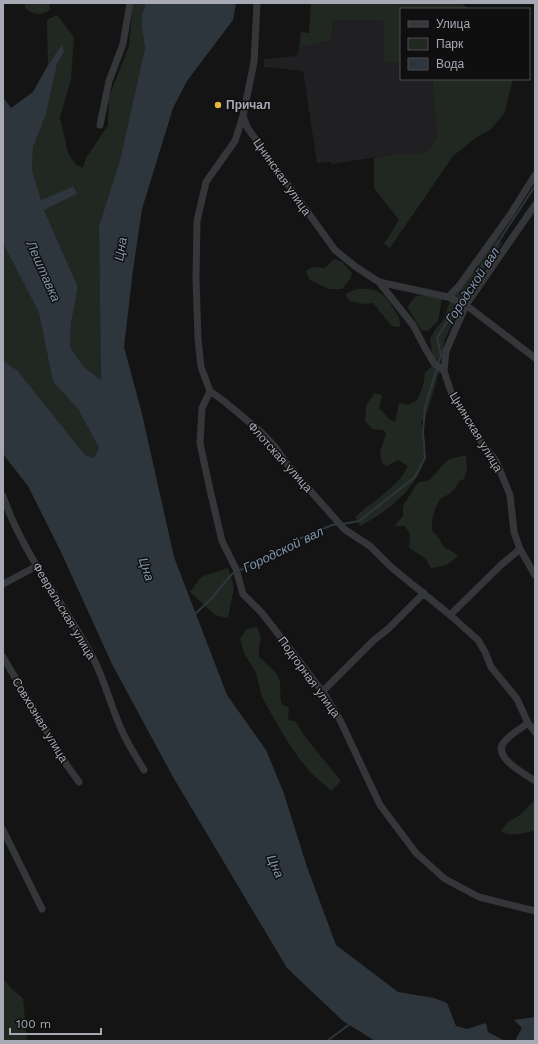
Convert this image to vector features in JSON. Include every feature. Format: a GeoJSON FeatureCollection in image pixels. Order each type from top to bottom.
{"type":"FeatureCollection","features":[{"type":"Feature","properties":{"kind":"street"},"geometry":{"type":"LineString","coordinates":[[100,125],[109,81],[123,44],[130,3]]}},
{"type":"Feature","properties":{"kind":"street"},"geometry":{"type":"LineString","coordinates":[[210,391],[201,367],[198,339],[196,279],[197,221],[206,182],[235,141],[243,116],[254,62],[257,3]]}},
{"type":"Feature","properties":{"kind":"street","name":"Цнинская улица"},"geometry":{"type":"LineString","coordinates":[[243,116],[247,127],[273,165],[335,250],[356,267],[379,282],[414,325],[425,348],[434,362],[444,371],[451,392],[474,432],[496,461],[510,495],[514,532],[520,549],[535,575]]}},
{"type":"Feature","properties":{"kind":"street"},"geometry":{"type":"LineString","coordinates":[[448,297],[459,286],[510,215],[535,175]]}},
{"type":"Feature","properties":{"kind":"street"},"geometry":{"type":"LineString","coordinates":[[444,371],[446,351],[461,303],[535,205]]}},
{"type":"Feature","properties":{"kind":"street","name":"Цнинская улица"},"geometry":{"type":"LineString","coordinates":[[379,282],[448,297],[461,303],[535,358]]}},
{"type":"Feature","properties":{"kind":"street","name":"Флотская улица"},"geometry":{"type":"LineString","coordinates":[[210,391],[261,432],[343,528],[370,546],[391,567],[450,614],[478,640],[491,667],[517,699],[528,723],[535,732]]}},
{"type":"Feature","properties":{"kind":"street","name":"Подгорная улица"},"geometry":{"type":"LineString","coordinates":[[210,391],[202,408],[200,443],[222,541],[236,569],[243,594],[262,613],[322,692],[340,720],[380,805],[416,853],[445,879],[479,897],[535,911]]}},
{"type":"Feature","properties":{"kind":"street","name":"Февральская улица"},"geometry":{"type":"LineString","coordinates":[[3,496],[18,533],[79,633],[96,664],[123,733],[144,770]]}},
{"type":"Feature","properties":{"kind":"street"},"geometry":{"type":"LineString","coordinates":[[450,614],[501,565],[520,549]]}},
{"type":"Feature","properties":{"kind":"street"},"geometry":{"type":"LineString","coordinates":[[3,584],[37,566]]}},
{"type":"Feature","properties":{"kind":"street"},"geometry":{"type":"LineString","coordinates":[[322,692],[374,640],[388,629],[424,594]]}},
{"type":"Feature","properties":{"kind":"street","name":"Совхозная улица"},"geometry":{"type":"LineString","coordinates":[[3,657],[66,764],[79,782]]}},
{"type":"Feature","properties":{"kind":"street"},"geometry":{"type":"LineString","coordinates":[[528,723],[504,742],[501,749],[502,755],[512,766],[535,781]]}},
{"type":"Feature","properties":{"kind":"street"},"geometry":{"type":"LineString","coordinates":[[3,830],[42,909]]}},
{"type":"Feature","properties":{"kind":"shaded area"},"geometry":{"type":"Polygon","coordinates":[[[333,20],[383,20],[384,62],[400,62],[400,80],[432,80],[437,135],[431,149],[420,154],[396,154],[332,164],[330,162],[317,163],[303,71],[264,67],[264,59],[296,56],[299,48],[331,40],[333,20]]]}},
{"type":"Feature","properties":{"kind":"green space"},"geometry":{"type":"Polygon","coordinates":[[[49,3],[50,10],[37,14],[25,8],[25,4],[49,3]]]}},
{"type":"Feature","properties":{"kind":"green space"},"geometry":{"type":"Polygon","coordinates":[[[133,3],[146,3],[142,14],[142,28],[145,48],[120,160],[99,226],[101,380],[83,366],[70,347],[71,323],[78,287],[44,210],[77,194],[75,186],[41,200],[32,170],[33,147],[46,114],[57,64],[64,52],[61,45],[48,65],[47,20],[57,15],[74,37],[71,79],[60,117],[68,153],[76,165],[83,168],[86,158],[108,125],[109,97],[129,46],[133,3]]]}},
{"type":"Feature","properties":{"kind":"green space"},"geometry":{"type":"Polygon","coordinates":[[[311,3],[461,3],[468,8],[400,8],[400,62],[384,62],[383,20],[333,20],[331,40],[299,48],[301,32],[309,33],[311,3]]]}},
{"type":"Feature","properties":{"kind":"green space"},"geometry":{"type":"Polygon","coordinates":[[[432,80],[513,80],[504,114],[491,129],[474,139],[453,156],[390,248],[384,244],[399,220],[374,188],[374,158],[396,154],[420,154],[431,149],[437,135],[432,80]]]}},
{"type":"Feature","properties":{"kind":"green space"},"geometry":{"type":"Polygon","coordinates":[[[497,239],[502,243],[479,279],[469,290],[444,341],[443,357],[436,360],[432,352],[430,339],[443,320],[451,299],[497,239]]]}},
{"type":"Feature","properties":{"kind":"green space"},"geometry":{"type":"Polygon","coordinates":[[[3,243],[39,313],[53,382],[78,409],[99,448],[94,458],[85,455],[17,370],[3,361],[3,243]]]}},
{"type":"Feature","properties":{"kind":"green space"},"geometry":{"type":"Polygon","coordinates":[[[334,259],[342,262],[352,273],[350,279],[342,289],[328,289],[309,279],[306,271],[313,267],[325,268],[334,259]]]}},
{"type":"Feature","properties":{"kind":"green space"},"geometry":{"type":"Polygon","coordinates":[[[357,289],[375,290],[383,295],[397,313],[400,327],[392,326],[373,303],[363,304],[350,301],[345,294],[357,289]]]}},
{"type":"Feature","properties":{"kind":"green space"},"geometry":{"type":"Polygon","coordinates":[[[424,295],[442,299],[438,321],[428,331],[421,330],[407,307],[416,296],[424,295]]]}},
{"type":"Feature","properties":{"kind":"green space"},"geometry":{"type":"Polygon","coordinates":[[[433,365],[439,368],[439,372],[427,413],[421,422],[425,446],[422,465],[417,476],[402,496],[381,513],[360,526],[355,517],[391,488],[398,481],[408,466],[398,460],[387,466],[382,463],[380,451],[386,434],[383,430],[372,429],[365,421],[366,406],[374,393],[382,395],[379,408],[389,419],[395,422],[399,403],[408,405],[417,400],[423,386],[425,373],[433,365]]]}},
{"type":"Feature","properties":{"kind":"green space"},"geometry":{"type":"Polygon","coordinates":[[[466,455],[467,469],[464,479],[459,481],[450,493],[441,498],[436,506],[432,522],[432,531],[439,538],[444,547],[458,555],[453,561],[447,564],[440,567],[431,568],[425,558],[409,548],[410,534],[405,526],[394,526],[403,516],[403,506],[419,482],[424,482],[432,478],[444,463],[450,459],[466,455]]]}},
{"type":"Feature","properties":{"kind":"green space"},"geometry":{"type":"Polygon","coordinates":[[[228,568],[234,587],[228,618],[215,615],[190,592],[201,577],[228,568]]]}},
{"type":"Feature","properties":{"kind":"green space"},"geometry":{"type":"Polygon","coordinates":[[[257,627],[261,638],[259,657],[279,678],[282,705],[289,707],[288,720],[295,721],[306,738],[341,781],[331,791],[312,774],[298,757],[284,736],[262,697],[256,673],[244,653],[240,639],[247,629],[257,627]]]}},
{"type":"Feature","properties":{"kind":"green space"},"geometry":{"type":"Polygon","coordinates":[[[535,800],[535,830],[518,834],[509,834],[501,831],[508,822],[520,815],[535,800]]]}},
{"type":"Feature","properties":{"kind":"green space"},"geometry":{"type":"Polygon","coordinates":[[[3,978],[12,989],[23,998],[27,1041],[3,1041],[3,978]]]}},
{"type":"Feature","properties":{"kind":"water"},"geometry":{"type":"Polygon","coordinates":[[[146,3],[236,3],[233,20],[187,81],[173,108],[142,209],[124,347],[142,414],[174,557],[227,695],[266,750],[283,791],[307,867],[336,945],[398,992],[434,998],[447,1003],[456,1026],[467,1029],[486,1023],[488,1032],[505,1041],[375,1041],[343,1021],[287,968],[173,777],[112,664],[61,552],[28,486],[3,454],[3,361],[17,370],[85,455],[94,458],[99,448],[78,409],[53,382],[39,313],[3,243],[3,97],[11,108],[33,92],[62,44],[64,52],[57,64],[46,114],[33,147],[32,170],[41,200],[74,186],[77,194],[44,210],[78,287],[71,323],[70,347],[83,366],[101,380],[99,226],[120,160],[145,48],[142,28],[142,14],[146,3]]]}},
{"type":"Feature","properties":{"kind":"water"},"geometry":{"type":"Polygon","coordinates":[[[535,1017],[535,1041],[515,1041],[522,1028],[514,1020],[535,1017]]]}},
{"type":"Feature","properties":{"kind":"waterway","name":"Городской вал"},"geometry":{"type":"LineString","coordinates":[[460,300],[535,186]]}},
{"type":"Feature","properties":{"kind":"waterway","name":"Городской вал"},"geometry":{"type":"LineString","coordinates":[[438,363],[441,356],[437,338],[458,304]]}},
{"type":"Feature","properties":{"kind":"waterway","name":"Городской вал"},"geometry":{"type":"LineString","coordinates":[[343,524],[359,521],[415,477],[425,458],[423,432],[425,407],[437,368]]}},
{"type":"Feature","properties":{"kind":"waterway","name":"Городской вал"},"geometry":{"type":"LineString","coordinates":[[194,615],[211,599],[232,574],[270,556],[301,538],[338,524]]}},
{"type":"Feature","properties":{"kind":"waterway"},"geometry":{"type":"LineString","coordinates":[[327,1041],[350,1024]]}},
{"type":"Feature","properties":{"kind":"place","name":"Причал"},"geometry":{"type":"Point","coordinates":[218,105]}},
{"type":"Feature","properties":{"kind":"water label","name":"Цна"},"geometry":{"type":"Point","coordinates":[120,249]}},
{"type":"Feature","properties":{"kind":"water label","name":"Лештавка"},"geometry":{"type":"Point","coordinates":[44,271]}},
{"type":"Feature","properties":{"kind":"water label","name":"Цна"},"geometry":{"type":"Point","coordinates":[147,569]}},
{"type":"Feature","properties":{"kind":"water label","name":"Цна"},"geometry":{"type":"Point","coordinates":[276,866]}}]}
